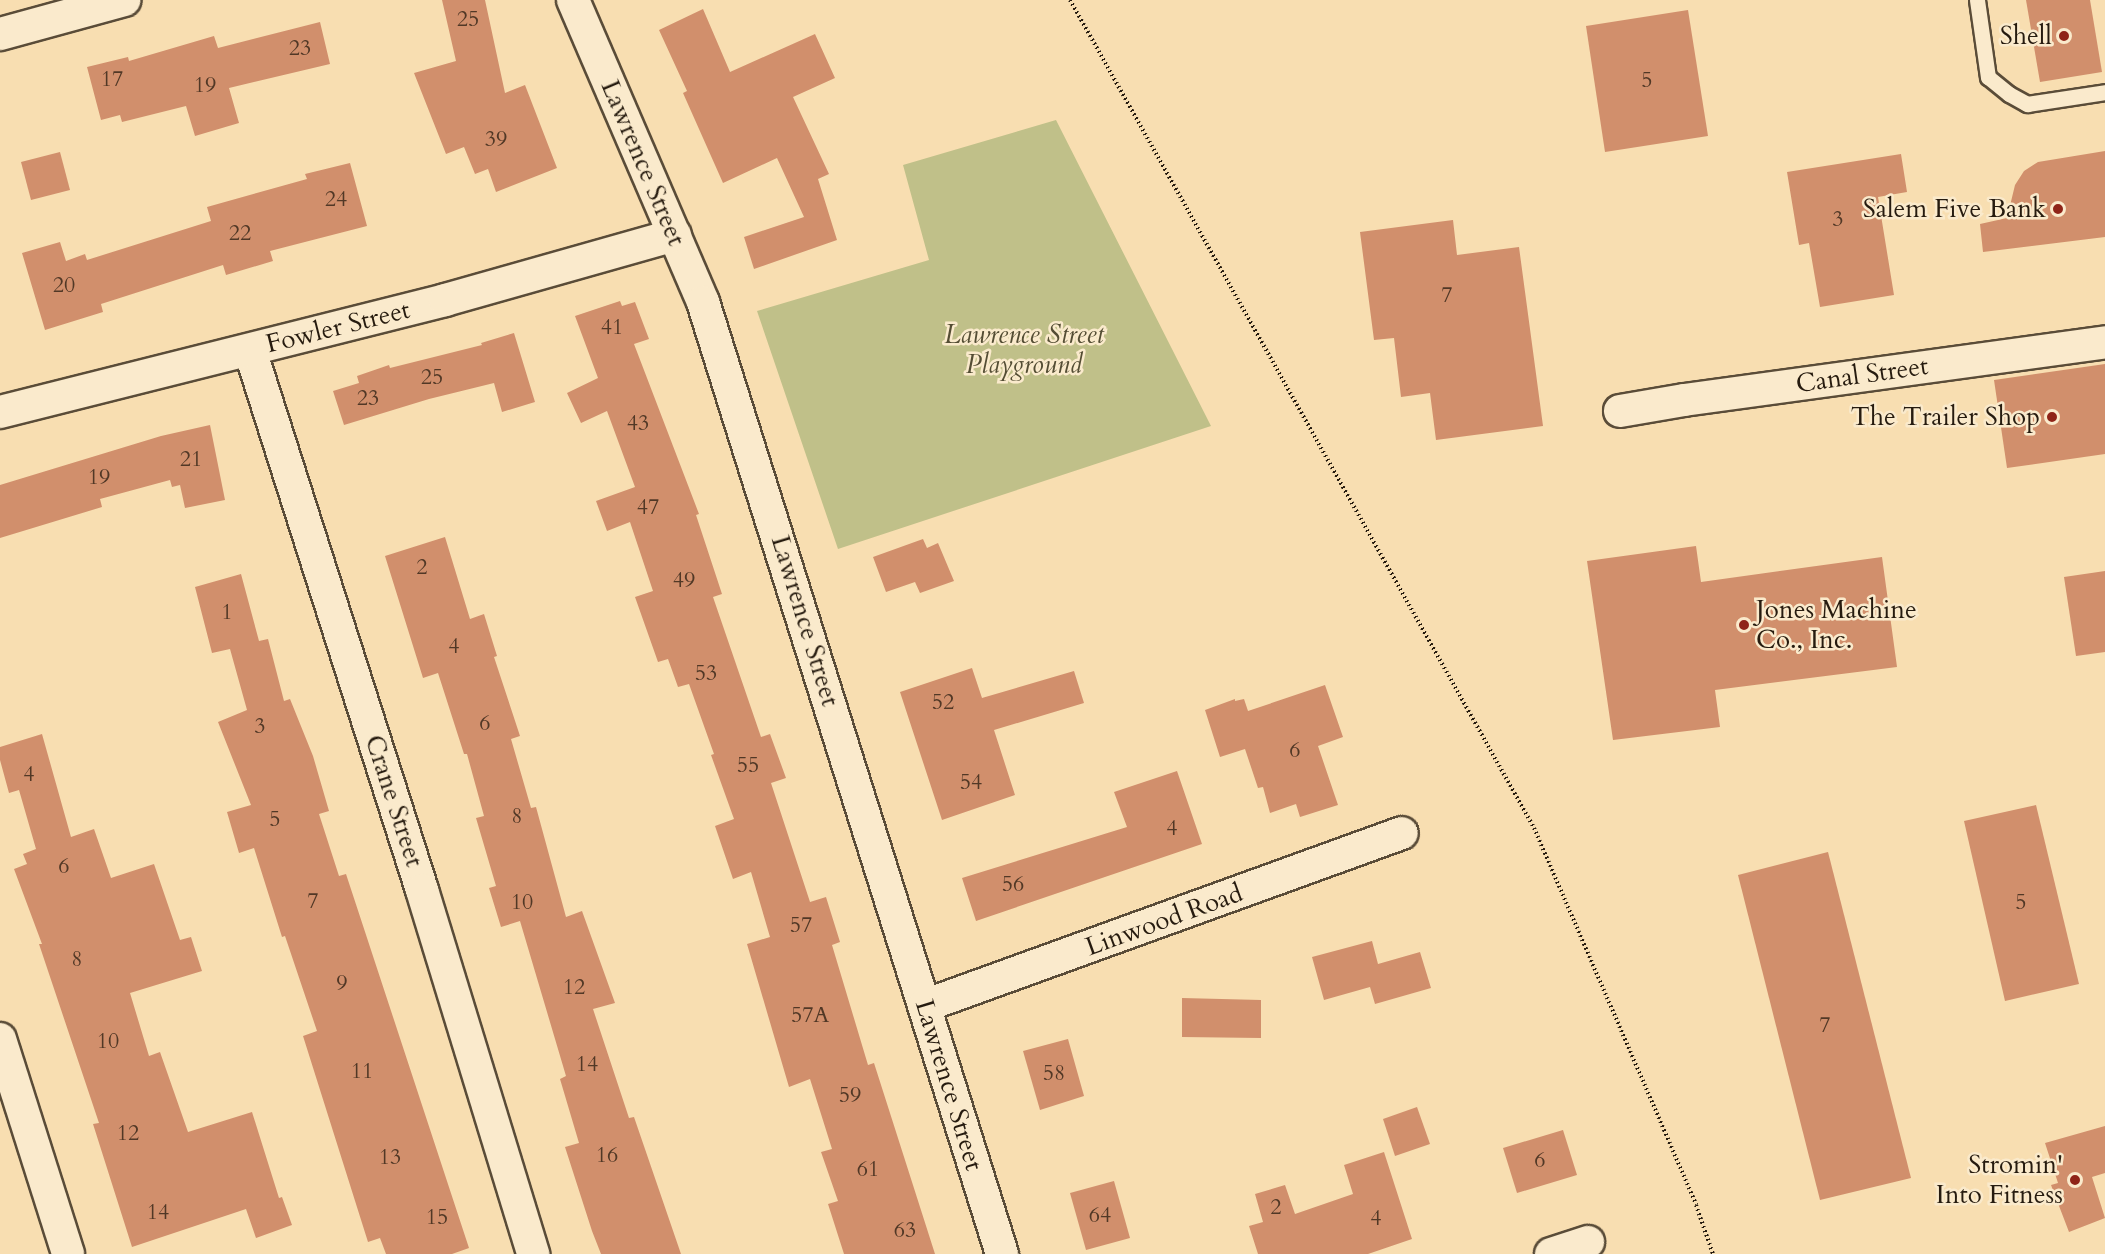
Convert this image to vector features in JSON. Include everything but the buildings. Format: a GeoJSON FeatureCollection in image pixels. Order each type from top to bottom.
{"type":"FeatureCollection","features":[{"type":"Feature","properties":{"kind":"street"},"geometry":{"type":"LineString","coordinates":[[0,34],[124,0]]}},
{"type":"Feature","properties":{"kind":"street","name":"Lawrence Street"},"geometry":{"type":"LineString","coordinates":[[573,0],[707,313],[1002,1254]]}},
{"type":"Feature","properties":{"kind":"street","name":"Fowler Street"},"geometry":{"type":"LineString","coordinates":[[0,412],[445,300],[675,235]]}},
{"type":"Feature","properties":{"kind":"street","name":"Canal Street"},"geometry":{"type":"LineString","coordinates":[[1620,411],[1684,400],[2105,342]]}},
{"type":"Feature","properties":{"kind":"street","name":"Crane Street"},"geometry":{"type":"LineString","coordinates":[[250,350],[418,879],[533,1254]]}},
{"type":"Feature","properties":{"kind":"street","name":"Linwood Road"},"geometry":{"type":"LineString","coordinates":[[924,1006],[1402,832]]}},
{"type":"Feature","properties":{"kind":"street"},"geometry":{"type":"LineString","coordinates":[[0,1040],[68,1254]]}},
{"type":"Feature","properties":{"kind":"street"},"geometry":{"type":"LineString","coordinates":[[1551,1254],[1587,1242]]}},
{"type":"Feature","properties":{"kind":"lane"},"geometry":{"type":"LineString","coordinates":[[1977,0],[1988,77],[2027,104],[2105,92]]}},
{"type":"Feature","properties":{"kind":"path"},"geometry":{"type":"LineString","coordinates":[[1070,0],[1534,828],[1696,1205],[1713,1254]]}},
{"type":"Feature","properties":{"kind":"green space","name":"Lawrence Street Playground"},"geometry":{"type":"Polygon","coordinates":[[[1056,120],[1211,426],[838,549],[757,311],[929,260],[903,165],[1056,120]]]}},
{"type":"Feature","properties":{"kind":"place","name":"Shell"},"geometry":{"type":"Point","coordinates":[2064,36]}},
{"type":"Feature","properties":{"kind":"place","name":"Salem Five Bank"},"geometry":{"type":"Point","coordinates":[2058,209]}},
{"type":"Feature","properties":{"kind":"place","name":"The Trailer Shop"},"geometry":{"type":"Point","coordinates":[2052,417]}},
{"type":"Feature","properties":{"kind":"place","name":"Jones Machine Co., Inc."},"geometry":{"type":"Point","coordinates":[1744,625]}},
{"type":"Feature","properties":{"kind":"place","name":"Stromin' Into Fitness"},"geometry":{"type":"Point","coordinates":[2075,1180]}}]}
